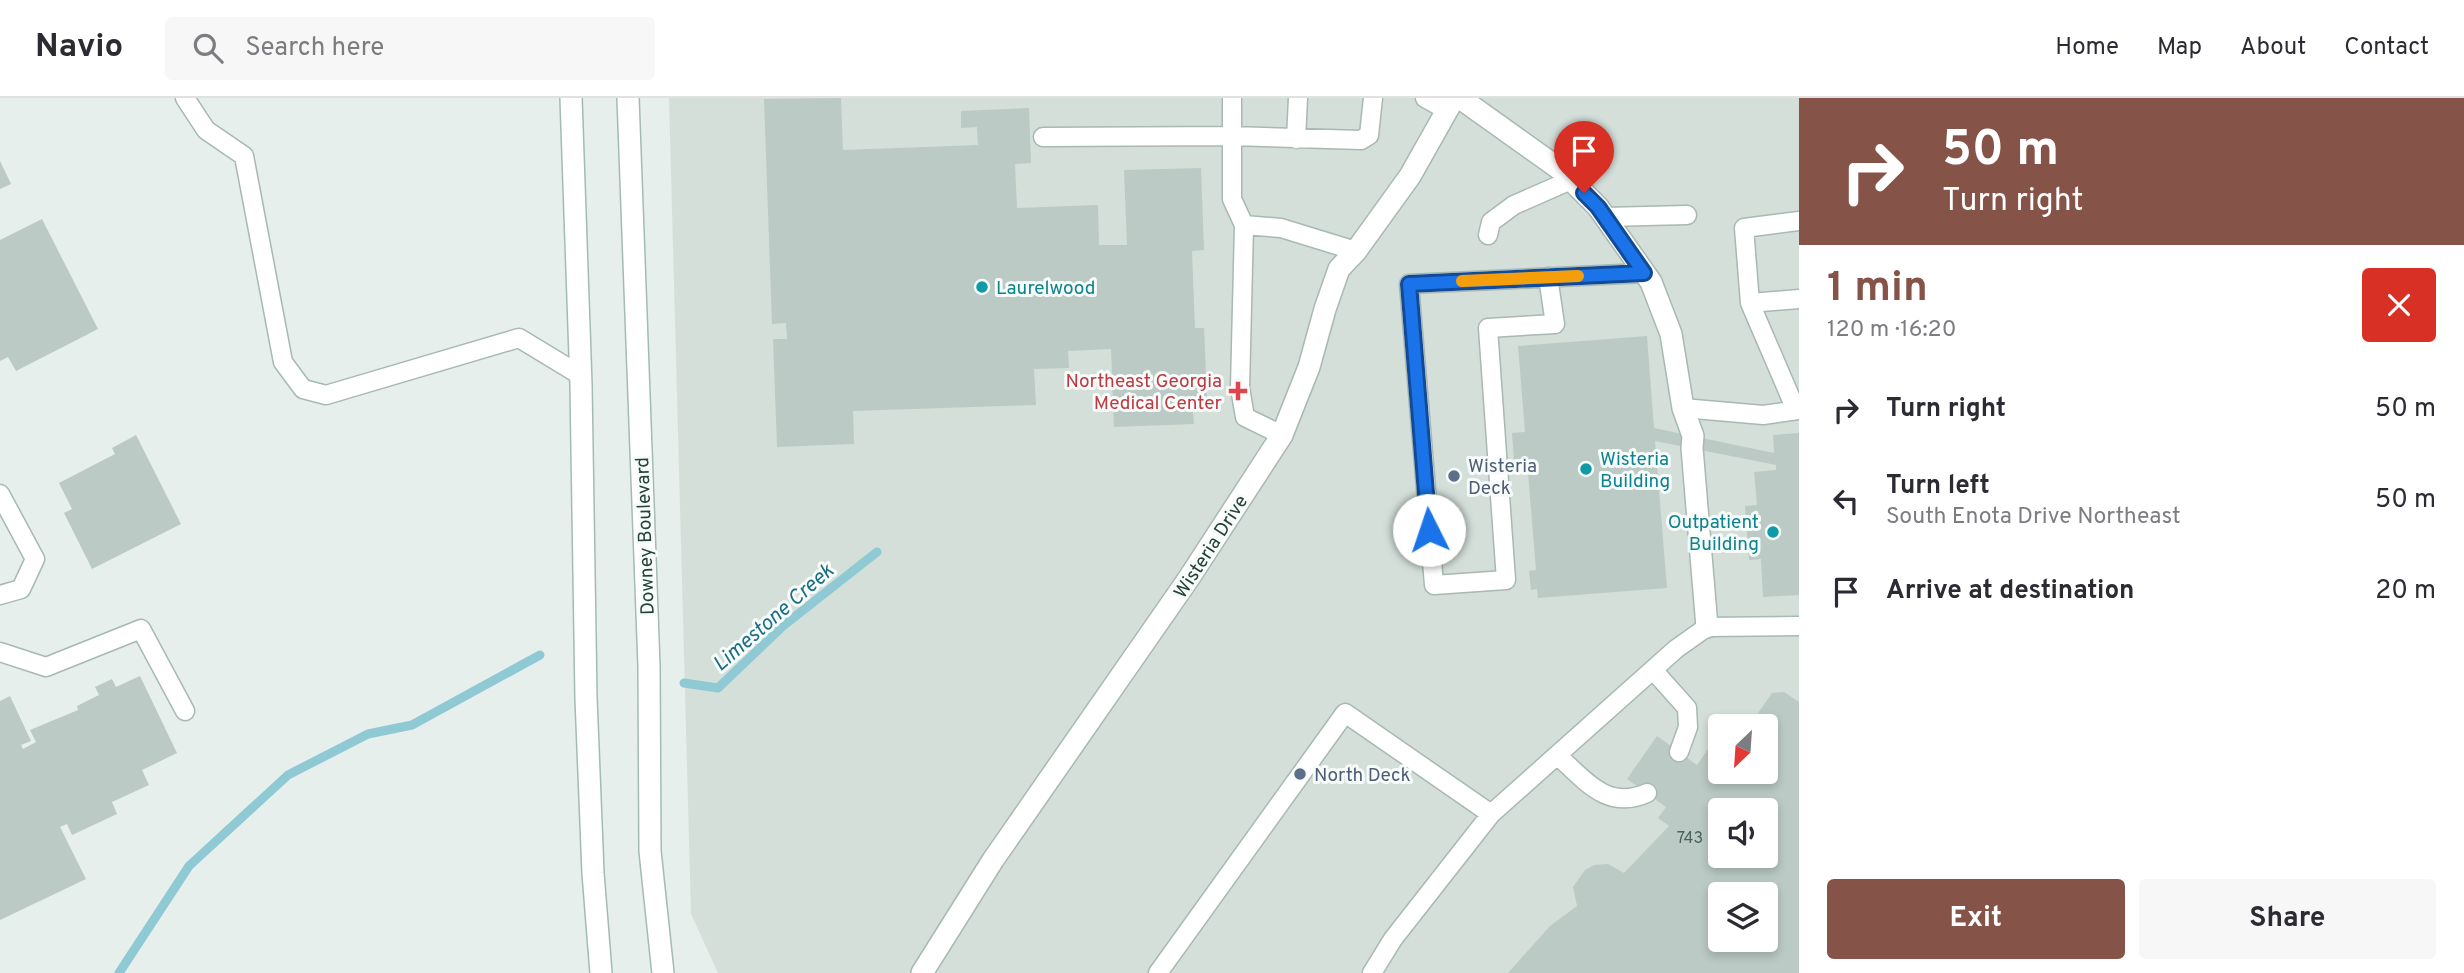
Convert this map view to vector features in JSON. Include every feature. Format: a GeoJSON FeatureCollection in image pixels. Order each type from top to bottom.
{"type":"FeatureCollection","features":[{"type":"Feature","properties":{"kind":"main road"},"geometry":{"type":"LineString","coordinates":[[571,98],[586,698],[593,873],[601,973]]}},
{"type":"Feature","properties":{"kind":"main road","name":"Downey Boulevard"},"geometry":{"type":"LineString","coordinates":[[628,98],[649,666],[650,851],[663,973]]}},
{"type":"Feature","properties":{"kind":"main road"},"geometry":{"type":"LineString","coordinates":[[1454,102],[1561,170],[1598,207],[1651,282],[1671,334],[1683,408],[1693,436],[1707,627]]}},
{"type":"Feature","properties":{"kind":"main road","name":"Wisteria Drive"},"geometry":{"type":"LineString","coordinates":[[922,973],[993,860],[1189,578],[1282,435],[1309,367],[1339,269],[1356,251],[1410,176],[1454,102]]}},
{"type":"Feature","properties":{"kind":"lane"},"geometry":{"type":"LineString","coordinates":[[185,98],[206,130],[244,156],[283,362],[303,388],[326,395],[519,338],[580,375]]}},
{"type":"Feature","properties":{"kind":"lane"},"geometry":{"type":"LineString","coordinates":[[1232,98],[1232,199],[1244,225],[1240,388],[1245,417],[1282,435]]}},
{"type":"Feature","properties":{"kind":"lane"},"geometry":{"type":"LineString","coordinates":[[1296,139],[1298,98]]}},
{"type":"Feature","properties":{"kind":"lane"},"geometry":{"type":"LineString","coordinates":[[1043,137],[1232,136],[1362,141],[1369,135],[1373,98]]}},
{"type":"Feature","properties":{"kind":"lane"},"geometry":{"type":"LineString","coordinates":[[1425,98],[1454,102]]}},
{"type":"Feature","properties":{"kind":"lane"},"geometry":{"type":"LineString","coordinates":[[1488,235],[1491,222],[1514,205],[1571,180]]}},
{"type":"Feature","properties":{"kind":"lane"},"geometry":{"type":"LineString","coordinates":[[1605,217],[1687,215]]}},
{"type":"Feature","properties":{"kind":"lane"},"geometry":{"type":"LineString","coordinates":[[1683,408],[1763,415],[1798,410],[1749,303],[1744,228],[1799,221]]}},
{"type":"Feature","properties":{"kind":"lane"},"geometry":{"type":"LineString","coordinates":[[1244,225],[1281,228],[1356,251]]}},
{"type":"Feature","properties":{"kind":"lane"},"geometry":{"type":"LineString","coordinates":[[1548,277],[1555,324],[1489,328],[1506,580],[1434,585],[1409,284],[1548,277],[1644,273]]}},
{"type":"Feature","properties":{"kind":"lane"},"geometry":{"type":"LineString","coordinates":[[1749,303],[1799,299]]}},
{"type":"Feature","properties":{"kind":"lane"},"geometry":{"type":"LineString","coordinates":[[0,494],[35,559],[21,589],[0,595]]}},
{"type":"Feature","properties":{"kind":"lane"},"geometry":{"type":"LineString","coordinates":[[1372,973],[1393,939],[1491,814],[1676,649],[1707,627],[1799,626]]}},
{"type":"Feature","properties":{"kind":"lane"},"geometry":{"type":"LineString","coordinates":[[0,652],[46,667],[141,629],[185,711]]}},
{"type":"Feature","properties":{"kind":"lane"},"geometry":{"type":"LineString","coordinates":[[1653,670],[1687,709],[1688,727],[1679,752]]}},
{"type":"Feature","properties":{"kind":"lane"},"geometry":{"type":"LineString","coordinates":[[1158,973],[1345,713],[1491,814]]}},
{"type":"Feature","properties":{"kind":"lane"},"geometry":{"type":"LineString","coordinates":[[1557,755],[1593,788],[1618,800],[1634,799],[1647,793]]}},
{"type":"Feature","properties":{"kind":"shaded area","name":"Northeast Georgia Medical Center"},"geometry":{"type":"Polygon","coordinates":[[[669,98],[1799,98],[1799,973],[718,973],[691,914],[669,98]]]}},
{"type":"Feature","properties":{"kind":"building","name":"Laurelwood"},"geometry":{"type":"Polygon","coordinates":[[[841,98],[843,150],[978,145],[977,127],[961,128],[961,111],[1029,108],[1031,163],[1015,164],[1017,208],[1098,205],[1099,245],[1127,245],[1124,170],[1201,168],[1204,250],[1192,251],[1195,328],[1204,328],[1207,401],[1192,401],[1194,424],[1114,427],[1111,349],[1068,351],[1069,368],[1034,369],[1036,405],[853,411],[854,444],[777,447],[773,339],[787,339],[786,323],[772,324],[764,99],[841,98]]]}},
{"type":"Feature","properties":{"kind":"building"},"geometry":{"type":"Polygon","coordinates":[[[0,161],[11,184],[0,189],[0,161]]]}},
{"type":"Feature","properties":{"kind":"building"},"geometry":{"type":"Polygon","coordinates":[[[42,219],[98,329],[16,371],[8,357],[0,361],[0,240],[42,219]]]}},
{"type":"Feature","properties":{"kind":"building","name":"Wisteria Building"},"geometry":{"type":"Polygon","coordinates":[[[1647,336],[1654,428],[1774,453],[1773,435],[1799,433],[1799,595],[1763,597],[1761,559],[1749,560],[1745,506],[1757,505],[1754,472],[1776,470],[1776,465],[1655,441],[1667,588],[1538,598],[1537,589],[1531,590],[1529,571],[1536,570],[1528,473],[1515,474],[1512,433],[1525,432],[1518,346],[1647,336]]]}},
{"type":"Feature","properties":{"kind":"building"},"geometry":{"type":"Polygon","coordinates":[[[136,435],[181,524],[92,569],[64,513],[72,509],[59,483],[115,454],[112,448],[136,435]]]}},
{"type":"Feature","properties":{"kind":"building"},"geometry":{"type":"Polygon","coordinates":[[[140,676],[177,753],[142,770],[149,785],[112,802],[117,814],[72,835],[67,824],[60,827],[86,879],[0,920],[0,701],[10,696],[31,741],[21,745],[23,749],[36,742],[30,730],[78,710],[77,706],[99,695],[95,687],[112,679],[116,687],[140,676]]]}},
{"type":"Feature","properties":{"kind":"building"},"geometry":{"type":"Polygon","coordinates":[[[1784,692],[1799,702],[1799,973],[1508,973],[1550,926],[1577,906],[1573,887],[1585,870],[1594,865],[1608,864],[1624,873],[1669,826],[1658,818],[1666,807],[1627,779],[1657,736],[1697,765],[1708,749],[1708,784],[1778,784],[1778,714],[1757,714],[1772,693],[1784,692]]]}},
{"type":"Feature","properties":{"kind":"waterway","name":"Limestone Creek"},"geometry":{"type":"LineString","coordinates":[[684,683],[718,688],[783,626],[877,552]]}},
{"type":"Feature","properties":{"kind":"waterway","name":"Limestone Creek"},"geometry":{"type":"LineString","coordinates":[[119,973],[189,866],[288,775],[368,734],[412,725],[540,655]]}},
{"type":"Feature","properties":{"kind":"slow traffic"},"geometry":{"type":"LineString","coordinates":[[1462,281],[1578,276]]}},
{"type":"Feature","properties":{"kind":"place","name":"Laurelwood"},"geometry":{"type":"Point","coordinates":[982,287]}},
{"type":"Feature","properties":{"kind":"place","name":"Northeast Georgia Medical Center"},"geometry":{"type":"Point","coordinates":[1238,391]}},
{"type":"Feature","properties":{"kind":"place","name":"Wisteria Building"},"geometry":{"type":"Point","coordinates":[1586,469]}},
{"type":"Feature","properties":{"kind":"place","name":"Wisteria Deck"},"geometry":{"type":"Point","coordinates":[1454,476]}},
{"type":"Feature","properties":{"kind":"place","name":"Outpatient Building"},"geometry":{"type":"Point","coordinates":[1773,532]}},
{"type":"Feature","properties":{"kind":"place","name":"North Deck"},"geometry":{"type":"Point","coordinates":[1300,774]}},
{"type":"Feature","properties":{"kind":"route"},"geometry":{"type":"LineString","coordinates":[[1429,530],[1409,284],[1644,273],[1598,207],[1584,193]]}}]}
